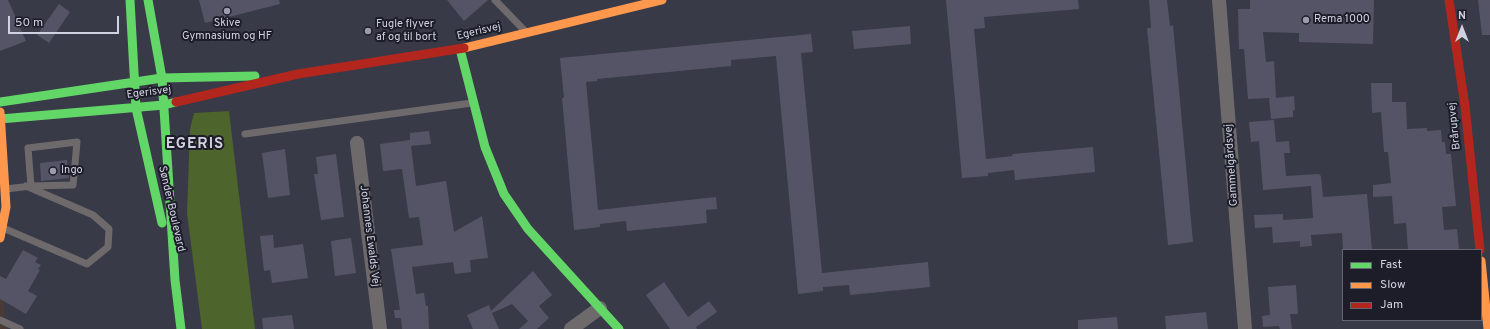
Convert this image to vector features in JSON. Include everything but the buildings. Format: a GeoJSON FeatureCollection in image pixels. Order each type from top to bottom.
{"type":"FeatureCollection","features":[{"type":"Feature","properties":{"kind":"street","name":"Sønder Boulevard"},"geometry":{"type":"LineString","coordinates":[[130,0],[133,82],[136,108],[175,280]]}},
{"type":"Feature","properties":{"kind":"street","name":"Sønder Boulevard"},"geometry":{"type":"LineString","coordinates":[[148,0],[162,78],[175,280],[181,329]]}},
{"type":"Feature","properties":{"kind":"street","name":"Egerisvej"},"geometry":{"type":"LineString","coordinates":[[0,118],[164,105],[298,74],[460,49],[662,0]]}},
{"type":"Feature","properties":{"kind":"street","name":"Gammelgårdsvej"},"geometry":{"type":"LineString","coordinates":[[1219,0],[1245,329]]}},
{"type":"Feature","properties":{"kind":"street","name":"Brårupvej"},"geometry":{"type":"LineString","coordinates":[[1449,0],[1465,106],[1480,249]]}},
{"type":"Feature","properties":{"kind":"street"},"geometry":{"type":"LineString","coordinates":[[460,49],[472,103],[485,147],[504,194],[528,229],[619,329]]}},
{"type":"Feature","properties":{"kind":"street","name":"Egerisvej"},"geometry":{"type":"LineString","coordinates":[[0,102],[162,78],[298,74]]}},
{"type":"Feature","properties":{"kind":"street"},"geometry":{"type":"LineString","coordinates":[[0,112],[3,189],[6,207],[0,238]]}},
{"type":"Feature","properties":{"kind":"street","name":"Johannes Ewalds Vej"},"geometry":{"type":"LineString","coordinates":[[357,143],[380,329]]}},
{"type":"Feature","properties":{"kind":"street"},"geometry":{"type":"LineString","coordinates":[[1482,269],[1488,320]]}},
{"type":"Feature","properties":{"kind":"street"},"geometry":{"type":"LineString","coordinates":[[572,329],[600,308]]}},
{"type":"Feature","properties":{"kind":"lane"},"geometry":{"type":"LineString","coordinates":[[495,0],[526,33]]}},
{"type":"Feature","properties":{"kind":"lane"},"geometry":{"type":"LineString","coordinates":[[245,134],[472,103]]}},
{"type":"Feature","properties":{"kind":"lane"},"geometry":{"type":"LineString","coordinates":[[3,189],[29,186],[73,185],[77,142],[28,148],[29,186]]}},
{"type":"Feature","properties":{"kind":"lane"},"geometry":{"type":"LineString","coordinates":[[2,228],[87,264],[108,247],[109,229],[93,215],[29,186]]}},
{"type":"Feature","properties":{"kind":"lane"},"geometry":{"type":"LineString","coordinates":[[0,320],[20,329]]}},
{"type":"Feature","properties":{"kind":"shaded area"},"geometry":{"type":"Polygon","coordinates":[[[0,274],[7,329],[0,329],[0,274]]]}},
{"type":"Feature","properties":{"kind":"green space"},"geometry":{"type":"Polygon","coordinates":[[[229,111],[255,329],[202,329],[187,213],[190,129],[194,113],[229,111]]]}},
{"type":"Feature","properties":{"kind":"traffic: fast"},"geometry":{"type":"LineString","coordinates":[[130,0],[136,108],[162,223]]}},
{"type":"Feature","properties":{"kind":"traffic: fast"},"geometry":{"type":"LineString","coordinates":[[148,0],[162,78],[175,280],[181,329]]}},
{"type":"Feature","properties":{"kind":"traffic: fast"},"geometry":{"type":"LineString","coordinates":[[460,49],[485,147],[504,194],[528,229],[619,329]]}},
{"type":"Feature","properties":{"kind":"traffic: fast"},"geometry":{"type":"LineString","coordinates":[[0,102],[162,78],[255,76]]}},
{"type":"Feature","properties":{"kind":"traffic: fast"},"geometry":{"type":"LineString","coordinates":[[0,119],[164,105],[176,102]]}},
{"type":"Feature","properties":{"kind":"traffic: slow"},"geometry":{"type":"LineString","coordinates":[[464,48],[662,0]]}},
{"type":"Feature","properties":{"kind":"traffic: slow"},"geometry":{"type":"LineString","coordinates":[[0,112],[6,207],[0,238]]}},
{"type":"Feature","properties":{"kind":"traffic: slow"},"geometry":{"type":"LineString","coordinates":[[1482,271],[1488,329]]}},
{"type":"Feature","properties":{"kind":"traffic: jam"},"geometry":{"type":"LineString","coordinates":[[1449,0],[1465,106],[1480,249]]}},
{"type":"Feature","properties":{"kind":"traffic: jam"},"geometry":{"type":"LineString","coordinates":[[176,102],[298,74],[464,48]]}},
{"type":"Feature","properties":{"kind":"place","name":"Skive Gymnasium og HF"},"geometry":{"type":"Point","coordinates":[227,11]}},
{"type":"Feature","properties":{"kind":"place","name":"Rema 1000"},"geometry":{"type":"Point","coordinates":[1306,20]}},
{"type":"Feature","properties":{"kind":"place","name":"Fugle flyver af og til bort"},"geometry":{"type":"Point","coordinates":[368,31]}},
{"type":"Feature","properties":{"kind":"place","name":"Ingo"},"geometry":{"type":"Point","coordinates":[53,171]}},
{"type":"Feature","properties":{"kind":"district","name":"EGERIS"},"geometry":{"type":"Point","coordinates":[195,145]}}]}
